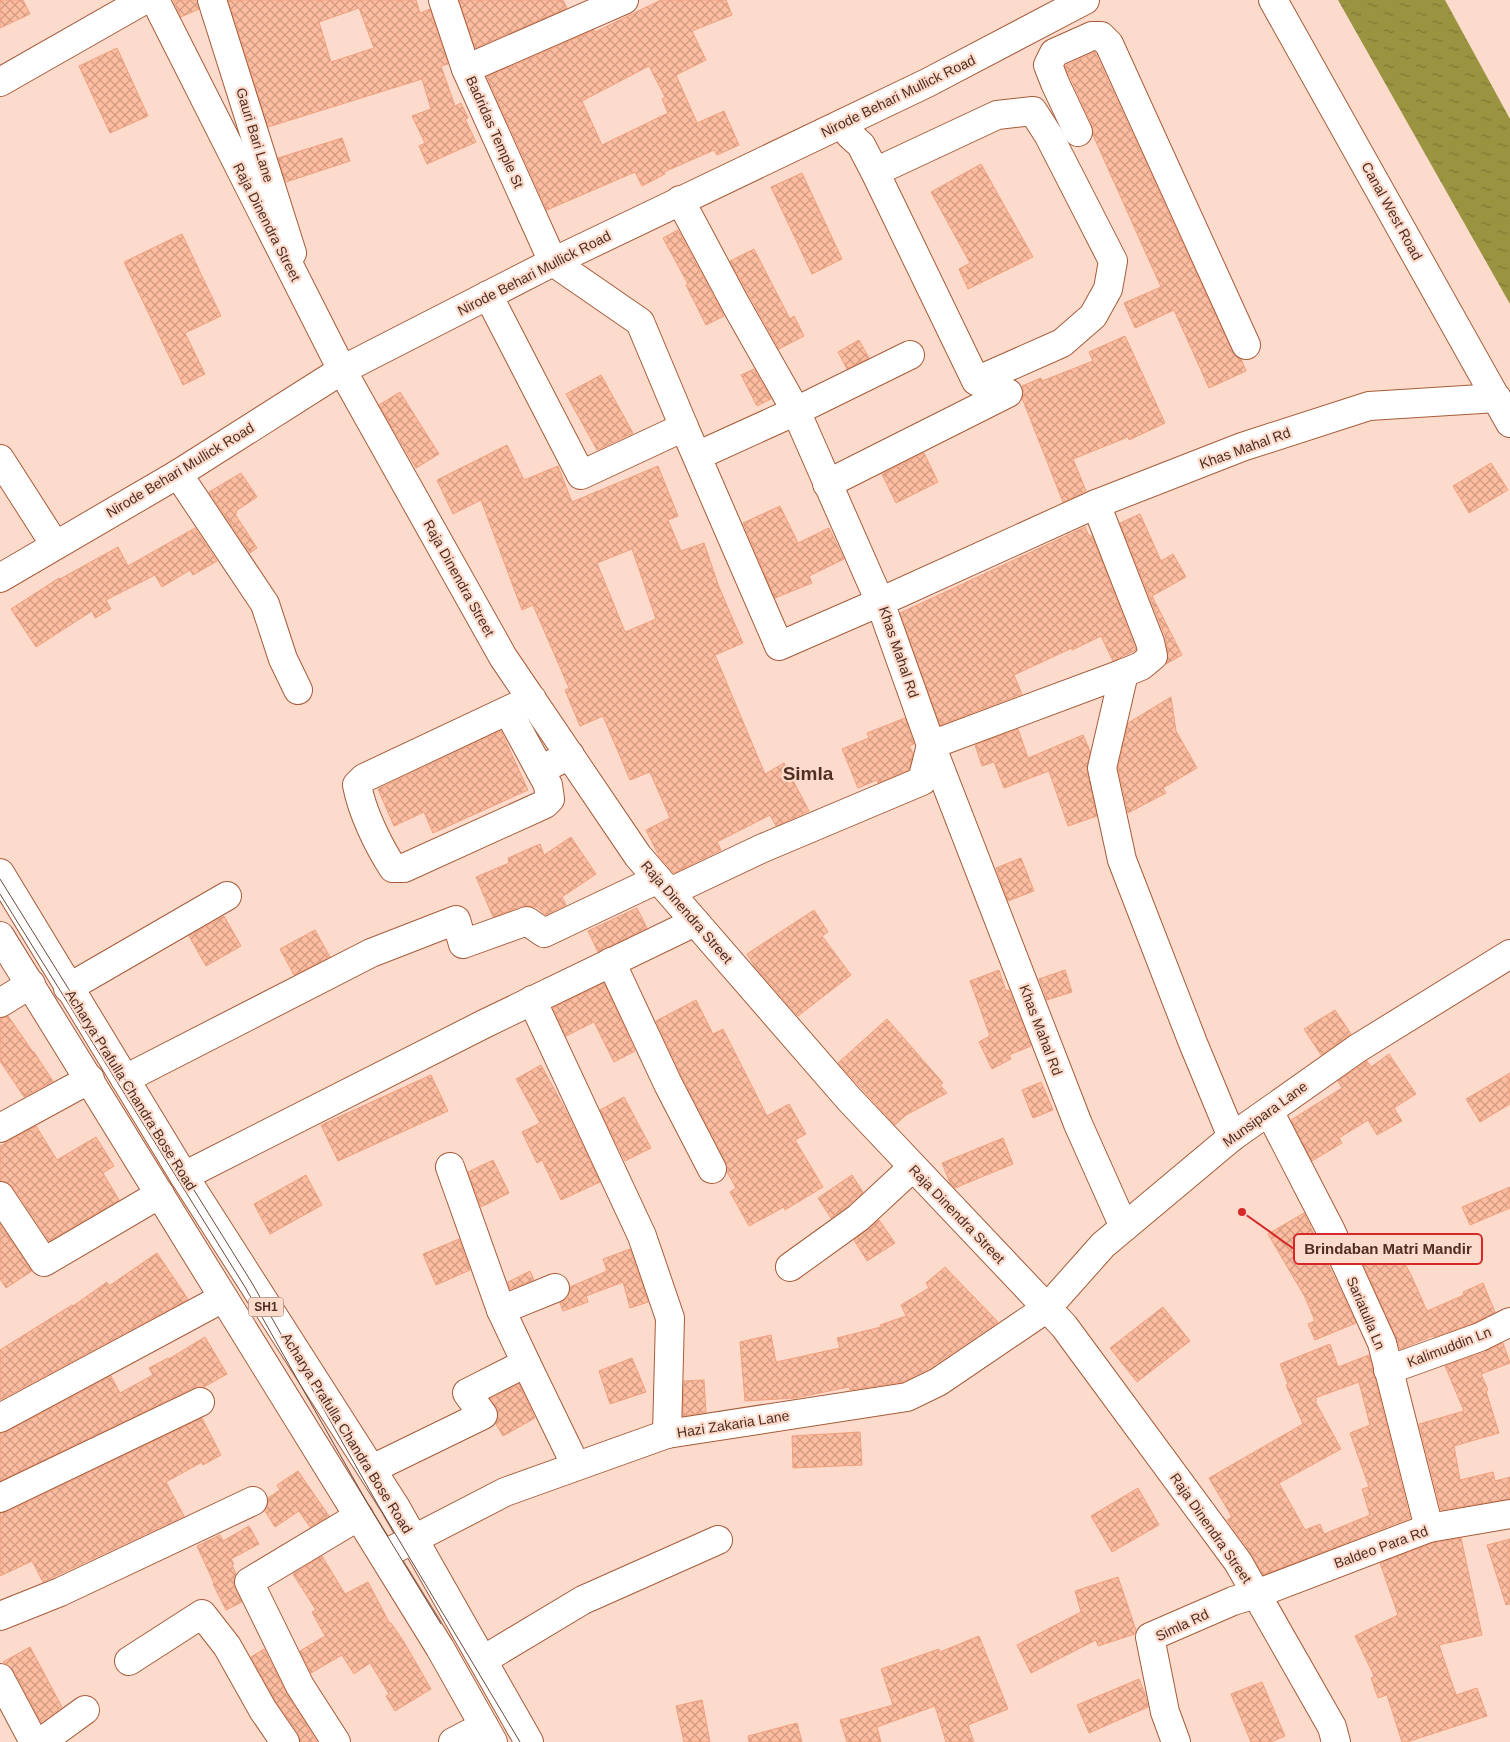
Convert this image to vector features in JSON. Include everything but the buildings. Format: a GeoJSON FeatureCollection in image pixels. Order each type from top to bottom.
{"type":"FeatureCollection","features":[{"type":"Feature","properties":{"kind":"street"},"geometry":{"type":"LineString","coordinates":[[0,82],[144,0]]}},
{"type":"Feature","properties":{"kind":"street","name":"Raja Dinendra Street"},"geometry":{"type":"LineString","coordinates":[[155,0],[342,370],[503,657],[523,701],[570,755],[638,856],[695,922],[849,1099],[1064,1326],[1238,1562],[1332,1727],[1336,1742]]}},
{"type":"Feature","properties":{"kind":"street","name":"Gauri Bari Lane"},"geometry":{"type":"LineString","coordinates":[[212,0],[306,298]]}},
{"type":"Feature","properties":{"kind":"street","name":"Badridas Temple St"},"geometry":{"type":"LineString","coordinates":[[443,0],[466,69],[553,262]]}},
{"type":"Feature","properties":{"kind":"street"},"geometry":{"type":"LineString","coordinates":[[466,69],[624,0]]}},
{"type":"Feature","properties":{"kind":"street","name":"Canal West Road"},"geometry":{"type":"LineString","coordinates":[[1273,0],[1510,423]]}},
{"type":"Feature","properties":{"kind":"street"},"geometry":{"type":"LineString","coordinates":[[1077,2],[1101,36],[1109,44],[1246,345]]}},
{"type":"Feature","properties":{"kind":"street","name":"Nirode Behari Mullick Road"},"geometry":{"type":"LineString","coordinates":[[0,578],[178,474],[342,370],[553,262],[927,83],[1040,24],[1077,2]]}},
{"type":"Feature","properties":{"kind":"street"},"geometry":{"type":"LineString","coordinates":[[1040,24],[1054,53]]}},
{"type":"Feature","properties":{"kind":"street"},"geometry":{"type":"LineString","coordinates":[[1078,132],[1054,83],[1048,65],[1054,53],[1092,36],[1101,36]]}},
{"type":"Feature","properties":{"kind":"street"},"geometry":{"type":"LineString","coordinates":[[850,120],[861,131],[860,144],[976,381],[1062,343],[1093,316],[1108,289],[1113,261],[1049,136],[1033,111],[997,115],[875,172]]}},
{"type":"Feature","properties":{"kind":"street"},"geometry":{"type":"LineString","coordinates":[[553,262],[640,322],[779,646],[880,602],[796,411],[736,305],[680,200]]}},
{"type":"Feature","properties":{"kind":"street"},"geometry":{"type":"LineString","coordinates":[[488,295],[581,475],[684,427]]}},
{"type":"Feature","properties":{"kind":"street"},"geometry":{"type":"LineString","coordinates":[[697,456],[796,411],[910,355]]}},
{"type":"Feature","properties":{"kind":"street"},"geometry":{"type":"LineString","coordinates":[[827,484],[1008,393]]}},
{"type":"Feature","properties":{"kind":"street","name":"Khas Mahal Rd"},"geometry":{"type":"LineString","coordinates":[[1124,1227],[1078,1124],[931,745],[880,602],[1096,504],[1242,447],[1369,406],[1497,398]]}},
{"type":"Feature","properties":{"kind":"street"},"geometry":{"type":"LineString","coordinates":[[0,459],[55,545]]}},
{"type":"Feature","properties":{"kind":"street"},"geometry":{"type":"LineString","coordinates":[[178,474],[265,604],[283,659],[298,690]]}},
{"type":"Feature","properties":{"kind":"street"},"geometry":{"type":"LineString","coordinates":[[125,1078],[371,953],[456,920],[464,944],[527,921],[544,933],[763,848],[922,781],[931,745],[1141,666],[1153,656],[1150,642],[1096,504]]}},
{"type":"Feature","properties":{"kind":"street"},"geometry":{"type":"LineString","coordinates":[[1124,673],[1102,768],[1122,860],[1193,1043],[1232,1136]]}},
{"type":"Feature","properties":{"kind":"street"},"geometry":{"type":"LineString","coordinates":[[523,701],[540,770],[548,785],[550,799],[534,810],[404,868],[393,868],[384,854],[359,797],[356,785],[364,778],[523,701]]}},
{"type":"Feature","properties":{"kind":"street"},"geometry":{"type":"LineString","coordinates":[[354,771],[523,701]]}},
{"type":"Feature","properties":{"kind":"street"},"geometry":{"type":"LineString","coordinates":[[540,770],[570,755]]}},
{"type":"Feature","properties":{"kind":"street","name":"Acharya Prafulla Chandra Bose Road"},"geometry":{"type":"LineString","coordinates":[[0,874],[184,1176],[372,1469],[529,1742]]}},
{"type":"Feature","properties":{"kind":"street"},"geometry":{"type":"LineString","coordinates":[[68,988],[228,896]]}},
{"type":"Feature","properties":{"kind":"street"},"geometry":{"type":"LineString","coordinates":[[184,1176],[532,1000],[695,922]]}},
{"type":"Feature","properties":{"kind":"street","name":"Acharya Prafulla Chandra Bose Road"},"geometry":{"type":"LineString","coordinates":[[0,936],[440,1648],[488,1734]]}},
{"type":"Feature","properties":{"kind":"street","name":"Munsipara Lane"},"geometry":{"type":"LineString","coordinates":[[1047,1308],[1102,1245],[1232,1136],[1358,1048],[1510,954]]}},
{"type":"Feature","properties":{"kind":"street"},"geometry":{"type":"LineString","coordinates":[[611,962],[668,1084],[712,1170]]}},
{"type":"Feature","properties":{"kind":"street"},"geometry":{"type":"LineString","coordinates":[[0,1003],[30,984]]}},
{"type":"Feature","properties":{"kind":"street"},"geometry":{"type":"LineString","coordinates":[[532,1000],[642,1236],[670,1318],[667,1434]]}},
{"type":"Feature","properties":{"kind":"street"},"geometry":{"type":"LineString","coordinates":[[0,1128],[90,1079]]}},
{"type":"Feature","properties":{"kind":"street","name":"Sariatulla Ln"},"geometry":{"type":"LineString","coordinates":[[1269,1111],[1331,1231],[1382,1343],[1428,1528]]}},
{"type":"Feature","properties":{"kind":"street"},"geometry":{"type":"LineString","coordinates":[[450,1167],[501,1310],[576,1466]]}},
{"type":"Feature","properties":{"kind":"street"},"geometry":{"type":"LineString","coordinates":[[790,1267],[858,1218],[913,1167]]}},
{"type":"Feature","properties":{"kind":"street"},"geometry":{"type":"LineString","coordinates":[[0,1196],[44,1262],[160,1194]]}},
{"type":"Feature","properties":{"kind":"street"},"geometry":{"type":"LineString","coordinates":[[501,1310],[555,1288]]}},
{"type":"Feature","properties":{"kind":"street"},"geometry":{"type":"LineString","coordinates":[[0,1418],[223,1298]]}},
{"type":"Feature","properties":{"kind":"street","name":"Hazi Zakaria Lane"},"geometry":{"type":"LineString","coordinates":[[383,1555],[505,1492],[667,1434],[907,1397],[938,1382],[1047,1308]]}},
{"type":"Feature","properties":{"kind":"street","name":"Kalimuddin Ln"},"geometry":{"type":"LineString","coordinates":[[1388,1370],[1480,1337],[1510,1322]]}},
{"type":"Feature","properties":{"kind":"street"},"geometry":{"type":"LineString","coordinates":[[372,1469],[483,1415],[467,1393],[526,1363]]}},
{"type":"Feature","properties":{"kind":"street"},"geometry":{"type":"LineString","coordinates":[[0,1498],[200,1402]]}},
{"type":"Feature","properties":{"kind":"street"},"geometry":{"type":"LineString","coordinates":[[0,1616],[60,1592],[254,1501]]}},
{"type":"Feature","properties":{"kind":"street","name":"Baldeo Para Rd"},"geometry":{"type":"LineString","coordinates":[[1256,1594],[1428,1528],[1510,1514]]}},
{"type":"Feature","properties":{"kind":"street"},"geometry":{"type":"LineString","coordinates":[[336,1742],[300,1686],[249,1582],[359,1516]]}},
{"type":"Feature","properties":{"kind":"street"},"geometry":{"type":"LineString","coordinates":[[483,1660],[583,1600],[718,1540]]}},
{"type":"Feature","properties":{"kind":"street","name":"Simla Rd"},"geometry":{"type":"LineString","coordinates":[[1176,1742],[1165,1712],[1150,1637],[1233,1601],[1256,1594]]}},
{"type":"Feature","properties":{"kind":"street"},"geometry":{"type":"LineString","coordinates":[[129,1661],[202,1614],[227,1646],[263,1710],[285,1742]]}},
{"type":"Feature","properties":{"kind":"street"},"geometry":{"type":"LineString","coordinates":[[0,1678],[34,1742]]}},
{"type":"Feature","properties":{"kind":"street"},"geometry":{"type":"LineString","coordinates":[[41,1742],[85,1710]]}},
{"type":"Feature","properties":{"kind":"street"},"geometry":{"type":"LineString","coordinates":[[453,1742],[488,1734]]}},
{"type":"Feature","properties":{"kind":"water"},"geometry":{"type":"Polygon","coordinates":[[[1338,0],[1445,0],[1510,119],[1510,304],[1338,0]]]}},
{"type":"Feature","properties":{"kind":"tram line"},"geometry":{"type":"LineString","coordinates":[[0,879],[252,1283],[378,1505],[520,1742]]}},
{"type":"Feature","properties":{"kind":"tram line"},"geometry":{"type":"LineString","coordinates":[[0,894],[245,1287],[369,1506],[441,1624]]}},
{"type":"Feature","properties":{"kind":"place","name":"Brindaban Matri Mandir"},"geometry":{"type":"Point","coordinates":[1242,1212]}},
{"type":"Feature","properties":{"kind":"district","name":"Simla"},"geometry":{"type":"Point","coordinates":[808,773]}}]}
